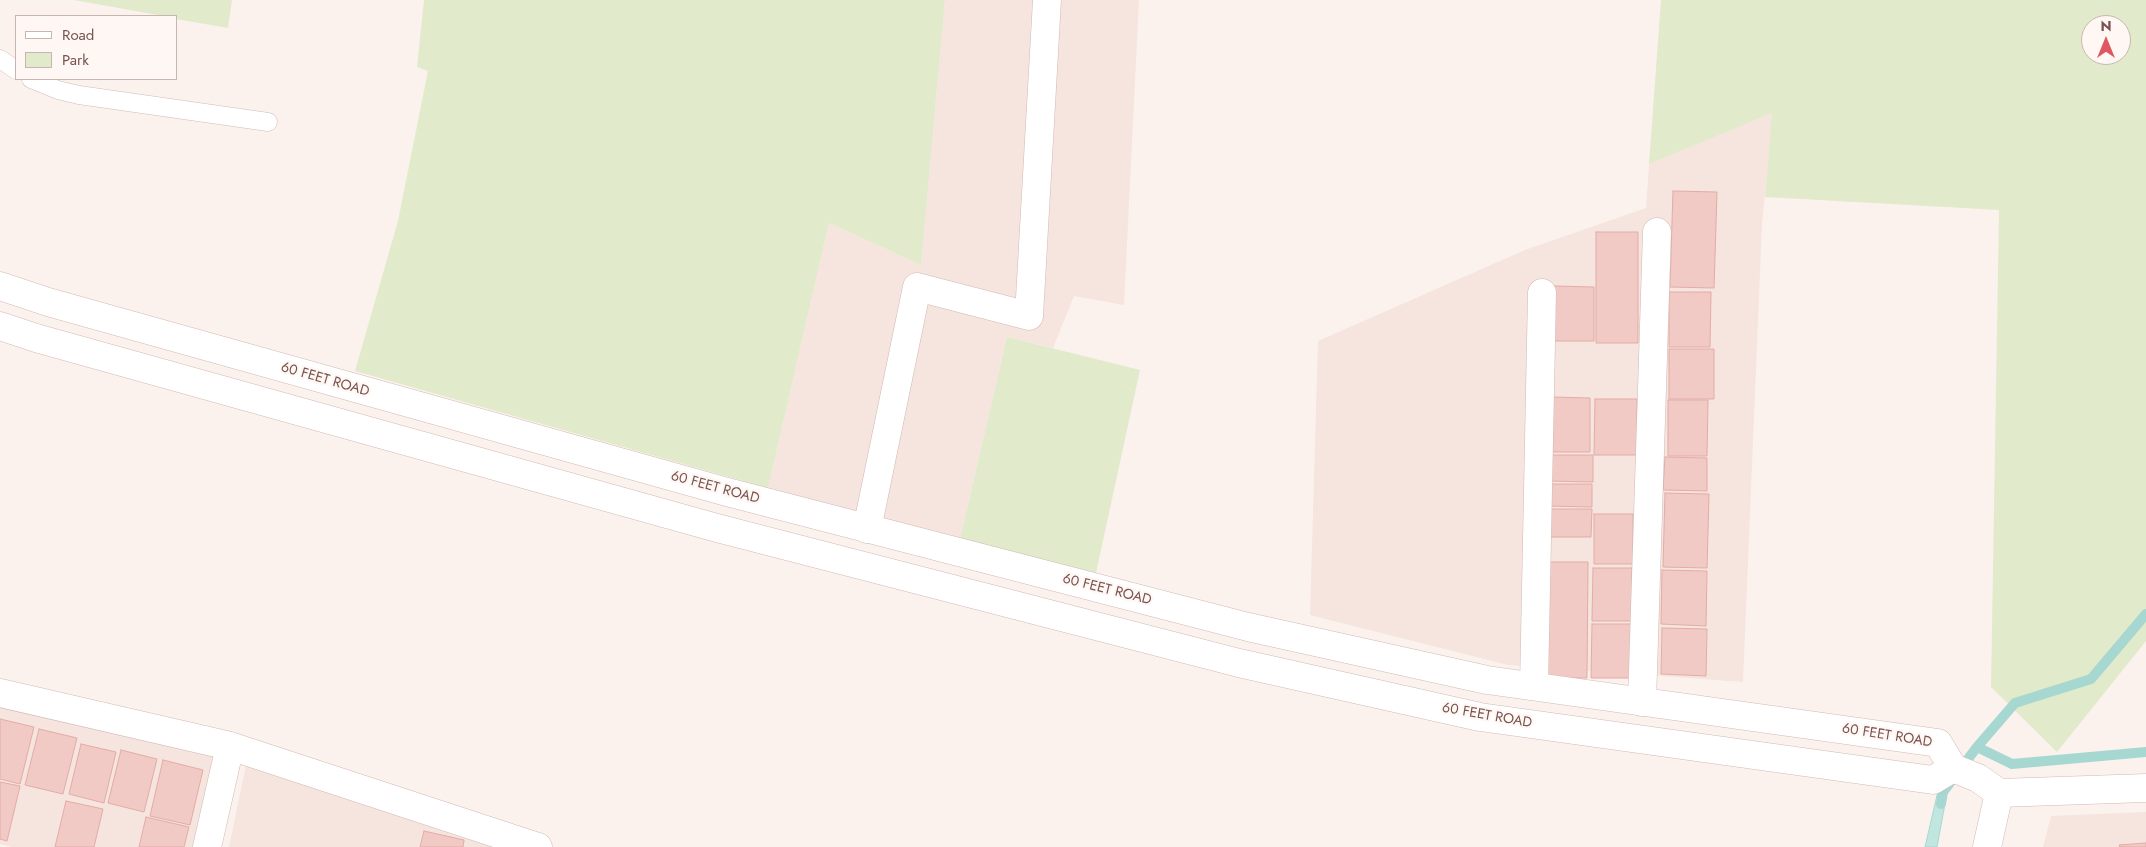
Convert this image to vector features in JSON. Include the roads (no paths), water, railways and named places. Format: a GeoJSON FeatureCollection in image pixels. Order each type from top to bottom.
{"type":"FeatureCollection","features":[{"type":"Feature","properties":{"kind":"street"},"geometry":{"type":"LineString","coordinates":[[866,529],[917,288],[1029,316],[1048,0]]}},
{"type":"Feature","properties":{"kind":"street"},"geometry":{"type":"LineString","coordinates":[[1642,702],[1657,232]]}},
{"type":"Feature","properties":{"kind":"street","name":"60 FEET ROAD"},"geometry":{"type":"LineString","coordinates":[[0,286],[57,305],[640,468],[866,529],[1248,626],[1487,680],[1938,743],[1977,779]]}},
{"type":"Feature","properties":{"kind":"street"},"geometry":{"type":"LineString","coordinates":[[1534,686],[1542,293]]}},
{"type":"Feature","properties":{"kind":"street","name":"60 FEET ROAD"},"geometry":{"type":"LineString","coordinates":[[0,326],[36,338],[717,528],[1258,667],[1480,717],[1932,780],[1977,779]]}},
{"type":"Feature","properties":{"kind":"street"},"geometry":{"type":"LineString","coordinates":[[0,693],[230,746],[538,847]]}},
{"type":"Feature","properties":{"kind":"street"},"geometry":{"type":"LineString","coordinates":[[207,847],[230,746]]}},
{"type":"Feature","properties":{"kind":"street"},"geometry":{"type":"LineString","coordinates":[[1987,847],[1977,779],[2146,788]]}},
{"type":"Feature","properties":{"kind":"lane"},"geometry":{"type":"LineString","coordinates":[[0,59],[15,69]]}},
{"type":"Feature","properties":{"kind":"lane"},"geometry":{"type":"LineString","coordinates":[[33,80],[58,90],[79,95],[268,122]]}},
{"type":"Feature","properties":{"kind":"water"},"geometry":{"type":"Polygon","coordinates":[[[1938,791],[1947,793],[1937,847],[1925,847],[1938,791]]]}},
{"type":"Feature","properties":{"kind":"waterway"},"geometry":{"type":"LineString","coordinates":[[1941,804],[1943,792],[1977,747],[2015,703],[2091,679],[2146,614]]}},
{"type":"Feature","properties":{"kind":"waterway"},"geometry":{"type":"LineString","coordinates":[[1977,747],[2012,764],[2146,752]]}}]}
